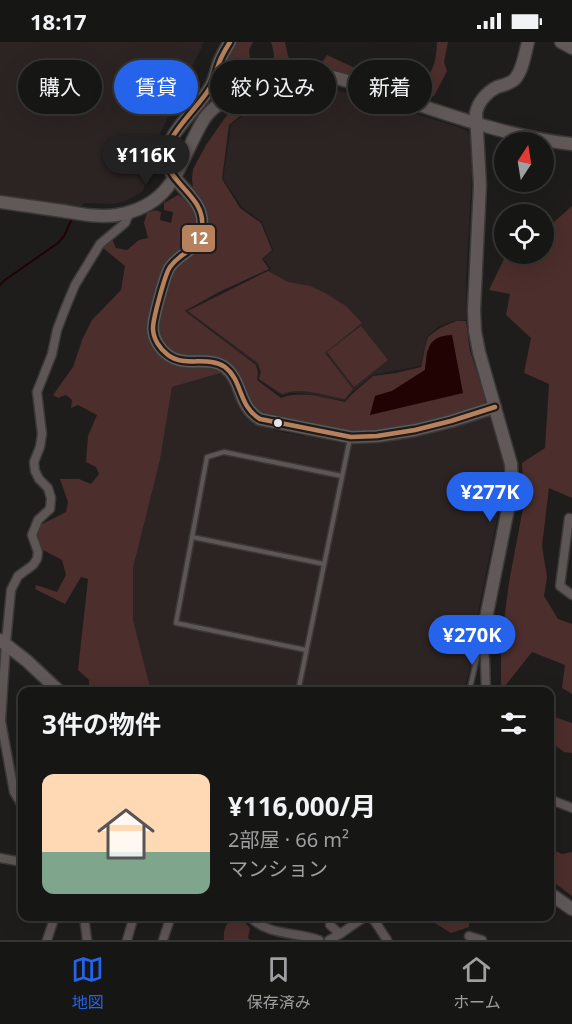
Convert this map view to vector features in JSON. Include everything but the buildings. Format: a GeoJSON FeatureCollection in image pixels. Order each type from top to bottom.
{"type":"FeatureCollection","features":[{"type":"Feature","properties":{"kind":"street"},"geometry":{"type":"LineString","coordinates":[[230,42],[218,64],[212,86],[175,134],[165,154],[167,165],[194,200],[201,213],[202,228],[196,245],[176,261],[166,275],[153,329],[163,350],[176,360],[183,362],[216,363],[224,367],[232,375],[247,408],[260,419],[351,437],[391,435],[451,421],[495,407]]}},
{"type":"Feature","properties":{"kind":"street"},"geometry":{"type":"LineString","coordinates":[[486,687],[482,638],[512,489],[511,464],[475,331],[480,185],[476,113],[477,106],[487,94],[516,77],[528,42]]}},
{"type":"Feature","properties":{"kind":"street"},"geometry":{"type":"LineString","coordinates":[[0,202],[93,216],[130,212],[161,194],[175,178],[205,118],[218,105],[230,96],[270,80],[306,73],[334,78],[476,123],[534,138],[572,144]]}},
{"type":"Feature","properties":{"kind":"street"},"geometry":{"type":"LineString","coordinates":[[18,798],[14,792],[1,721],[3,642],[11,590],[18,576],[38,559],[33,535],[38,520],[50,509],[51,498],[48,488],[39,479],[34,462],[42,434],[37,392],[52,354],[57,330],[75,285],[100,244],[126,223],[130,212]]}},
{"type":"Feature","properties":{"kind":"street"},"geometry":{"type":"LineString","coordinates":[[569,518],[560,586],[572,595]]}},
{"type":"Feature","properties":{"kind":"street"},"geometry":{"type":"LineString","coordinates":[[3,642],[55,687]]}},
{"type":"Feature","properties":{"kind":"street"},"geometry":{"type":"LineString","coordinates":[[554,801],[572,808]]}},
{"type":"Feature","properties":{"kind":"street"},"geometry":{"type":"LineString","coordinates":[[0,858],[18,861]]}},
{"type":"Feature","properties":{"kind":"street"},"geometry":{"type":"LineString","coordinates":[[554,896],[572,909]]}},
{"type":"Feature","properties":{"kind":"street"},"geometry":{"type":"LineString","coordinates":[[47,940],[53,921]]}},
{"type":"Feature","properties":{"kind":"street"},"geometry":{"type":"LineString","coordinates":[[85,921],[87,940]]}},
{"type":"Feature","properties":{"kind":"street"},"geometry":{"type":"LineString","coordinates":[[127,940],[133,921]]}},
{"type":"Feature","properties":{"kind":"street"},"geometry":{"type":"LineString","coordinates":[[163,940],[169,921]]}},
{"type":"Feature","properties":{"kind":"street"},"geometry":{"type":"LineString","coordinates":[[253,921],[280,933],[309,936],[319,940]]}},
{"type":"Feature","properties":{"kind":"street"},"geometry":{"type":"LineString","coordinates":[[328,940],[360,921]]}},
{"type":"Feature","properties":{"kind":"street"},"geometry":{"type":"LineString","coordinates":[[374,921],[387,940]]}},
{"type":"Feature","properties":{"kind":"street"},"geometry":{"type":"LineString","coordinates":[[330,925],[340,934]]}},
{"type":"Feature","properties":{"kind":"street"},"geometry":{"type":"LineString","coordinates":[[469,936],[482,940]]}},
{"type":"Feature","properties":{"kind":"lane"},"geometry":{"type":"LineString","coordinates":[[299,687],[351,437]]}},
{"type":"Feature","properties":{"kind":"lane"},"geometry":{"type":"LineString","coordinates":[[306,650],[176,623],[207,457],[224,452],[342,476]]}},
{"type":"Feature","properties":{"kind":"lane"},"geometry":{"type":"LineString","coordinates":[[192,537],[324,564]]}},
{"type":"Feature","properties":{"kind":"lane"},"geometry":{"type":"LineString","coordinates":[[470,687],[482,638]]}},
{"type":"Feature","properties":{"kind":"shaded area"},"geometry":{"type":"Polygon","coordinates":[[[0,42],[204,42],[195,60],[114,60],[114,114],[169,114],[157,140],[143,191],[126,201],[113,204],[85,203],[80,207],[0,195],[0,42]]]}},
{"type":"Feature","properties":{"kind":"shaded area"},"geometry":{"type":"Polygon","coordinates":[[[236,42],[253,42],[249,50],[249,60],[226,60],[231,47],[236,42]]]}},
{"type":"Feature","properties":{"kind":"shaded area"},"geometry":{"type":"Polygon","coordinates":[[[271,42],[285,42],[290,60],[273,60],[271,42]]]}},
{"type":"Feature","properties":{"kind":"shaded area"},"geometry":{"type":"Polygon","coordinates":[[[437,42],[448,42],[444,62],[447,71],[432,96],[432,68],[437,42]]]}},
{"type":"Feature","properties":{"kind":"shaded area"},"geometry":{"type":"Polygon","coordinates":[[[327,55],[348,65],[348,77],[336,73],[336,60],[324,60],[327,55]]]}},
{"type":"Feature","properties":{"kind":"shaded area"},"geometry":{"type":"Polygon","coordinates":[[[336,90],[348,93],[348,114],[416,114],[468,132],[472,173],[466,281],[467,320],[453,321],[439,326],[427,337],[420,366],[373,375],[345,401],[301,393],[282,396],[258,379],[260,372],[257,365],[186,311],[271,269],[263,259],[273,250],[262,222],[242,207],[223,179],[231,125],[245,114],[336,114],[336,90]]]}},
{"type":"Feature","properties":{"kind":"shaded area"},"geometry":{"type":"Polygon","coordinates":[[[228,114],[242,114],[229,125],[222,179],[240,208],[261,223],[272,250],[262,259],[269,269],[185,311],[256,365],[257,380],[281,398],[305,395],[345,402],[373,376],[421,367],[428,337],[440,328],[456,321],[466,321],[470,351],[486,400],[482,406],[407,427],[347,430],[277,418],[258,412],[224,372],[172,387],[160,460],[133,568],[133,620],[150,687],[89,687],[89,680],[78,670],[88,579],[81,577],[65,604],[35,589],[36,585],[57,592],[66,575],[62,560],[41,549],[36,535],[40,525],[66,512],[68,502],[60,479],[79,479],[91,484],[99,474],[96,467],[86,462],[88,436],[97,415],[78,405],[71,408],[72,400],[66,395],[58,398],[53,395],[73,367],[92,320],[121,290],[125,266],[103,248],[106,242],[112,239],[116,248],[127,250],[139,240],[148,238],[144,223],[147,213],[156,210],[161,212],[160,220],[171,223],[173,212],[164,210],[164,203],[178,195],[190,202],[202,203],[193,189],[192,179],[193,169],[228,114]],[[427,350],[425,370],[392,391],[375,396],[463,393],[427,350]]]}},
{"type":"Feature","properties":{"kind":"shaded area"},"geometry":{"type":"Polygon","coordinates":[[[572,206],[572,498],[549,488],[542,546],[547,577],[544,596],[558,619],[572,624],[572,694],[562,688],[565,665],[532,652],[504,687],[501,687],[501,644],[509,582],[524,503],[522,463],[545,448],[549,384],[524,373],[531,338],[506,315],[510,294],[489,290],[502,264],[554,264],[554,222],[572,206]]]}},
{"type":"Feature","properties":{"kind":"shaded area"},"geometry":{"type":"Polygon","coordinates":[[[268,271],[288,282],[310,286],[325,293],[346,306],[362,323],[325,353],[353,389],[345,399],[305,391],[282,394],[259,379],[261,372],[258,363],[188,311],[268,271]]]}},
{"type":"Feature","properties":{"kind":"shaded area"},"geometry":{"type":"Polygon","coordinates":[[[361,326],[388,360],[354,387],[327,352],[361,326]]]}},
{"type":"Feature","properties":{"kind":"shaded area"},"geometry":{"type":"Polygon","coordinates":[[[452,335],[463,393],[370,415],[375,396],[392,391],[425,370],[428,350],[433,341],[452,335]]]}},
{"type":"Feature","properties":{"kind":"shaded area"},"geometry":{"type":"Polygon","coordinates":[[[224,372],[240,407],[248,417],[259,424],[273,427],[273,430],[304,436],[305,433],[337,440],[485,414],[490,416],[504,464],[503,488],[465,687],[150,687],[133,620],[133,568],[160,460],[172,387],[224,372]]]}},
{"type":"Feature","properties":{"kind":"shaded area"},"geometry":{"type":"Polygon","coordinates":[[[554,717],[572,723],[572,753],[564,752],[554,745],[554,717]]]}},
{"type":"Feature","properties":{"kind":"shaded area"},"geometry":{"type":"Polygon","coordinates":[[[554,850],[562,854],[572,852],[572,896],[554,882],[556,868],[554,867],[554,850]]]}},
{"type":"Feature","properties":{"kind":"shaded area"},"geometry":{"type":"Polygon","coordinates":[[[229,921],[244,921],[250,928],[248,938],[250,940],[224,940],[229,921]]]}},
{"type":"Feature","properties":{"kind":"shaded area"},"geometry":{"type":"Polygon","coordinates":[[[433,921],[471,921],[469,922],[469,927],[451,933],[433,921]]]}},
{"type":"Feature","properties":{"kind":"waterway"},"geometry":{"type":"LineString","coordinates":[[0,285],[58,243],[71,221]]}},
{"type":"Feature","properties":{"kind":"transit line","name":"12"},"geometry":{"type":"LineString","coordinates":[[230,42],[207,93],[182,123],[169,144],[166,154],[171,172],[199,208],[202,226],[198,241],[175,261],[165,278],[153,328],[154,336],[160,347],[175,359],[211,362],[225,367],[235,379],[248,407],[260,419],[351,437],[377,436],[415,430],[495,407]]}}]}
